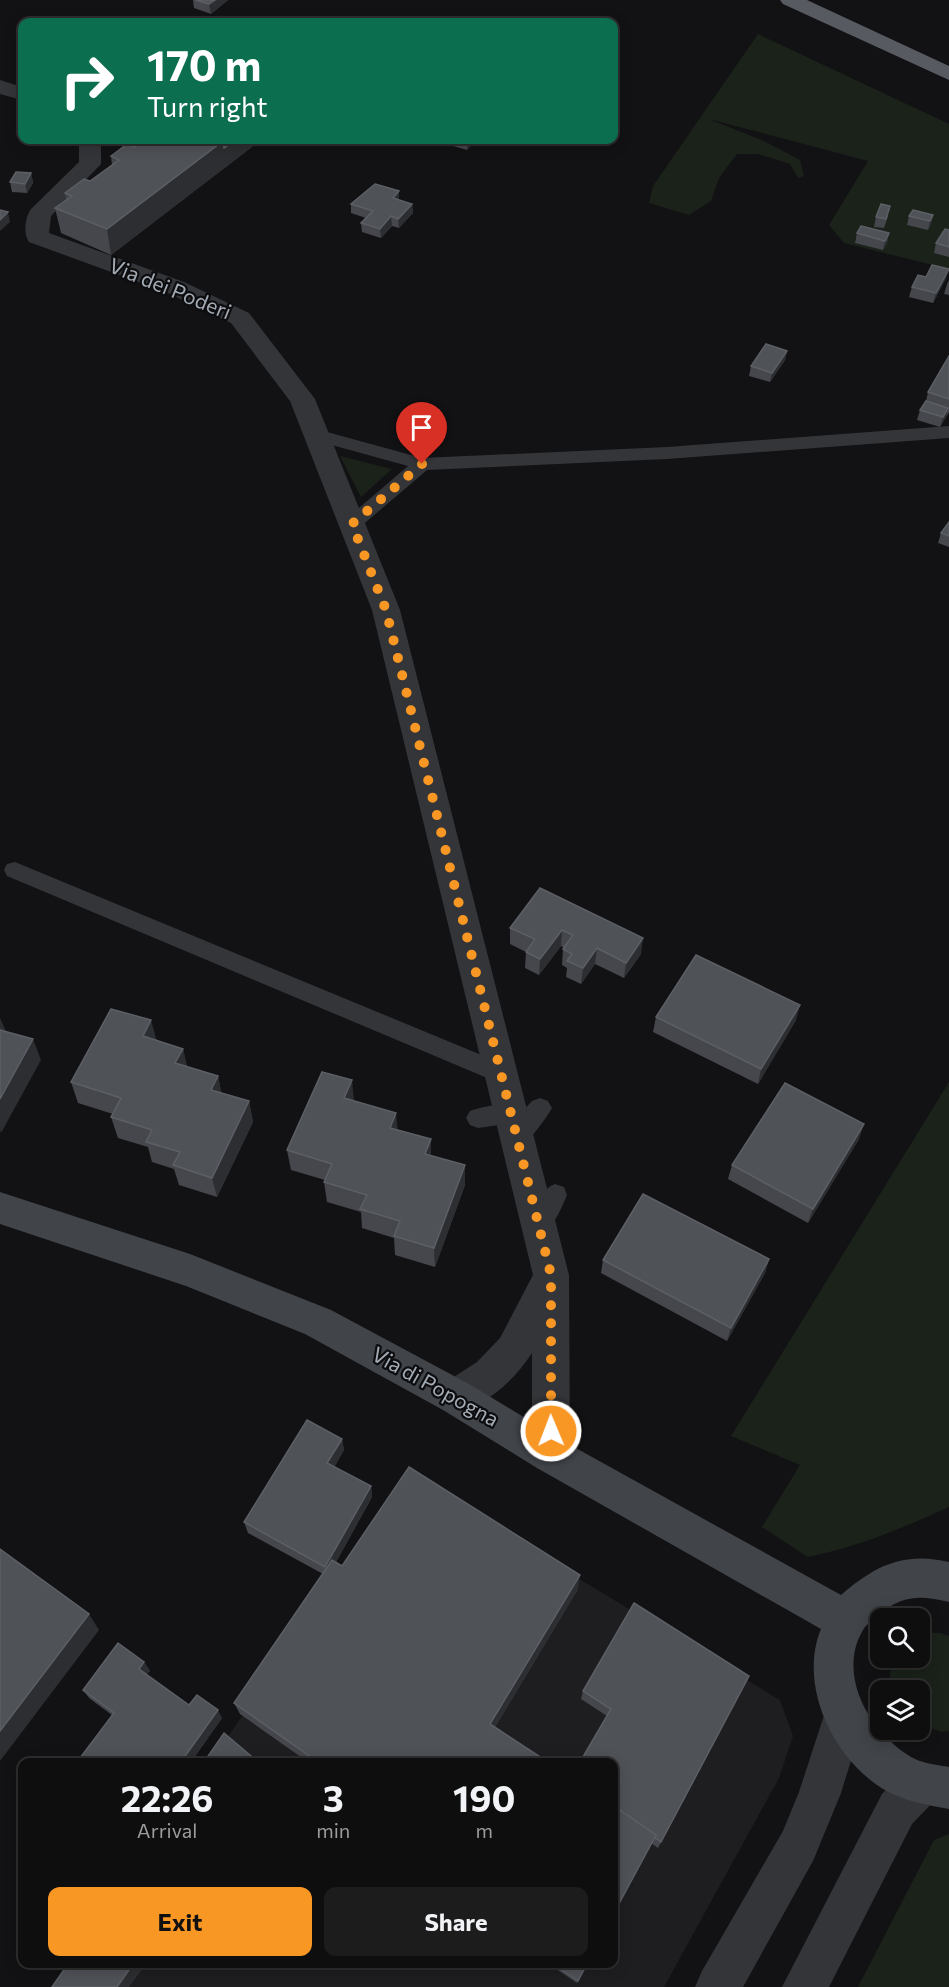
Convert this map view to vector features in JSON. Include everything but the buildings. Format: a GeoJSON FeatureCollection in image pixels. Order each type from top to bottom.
{"type":"FeatureCollection","features":[{"type":"Feature","properties":{"kind":"highway"},"geometry":{"type":"LineString","coordinates":[[790,0],[949,74]]}},
{"type":"Feature","properties":{"kind":"main road","name":"Via di Popogna"},"geometry":{"type":"LineString","coordinates":[[0,1208],[190,1271],[318,1322],[456,1396],[551,1455],[846,1620]]}},
{"type":"Feature","properties":{"kind":"main road"},"geometry":{"type":"LineString","coordinates":[[935,1786],[905,1778],[875,1758],[852,1731],[838,1699],[834,1665],[836,1650],[846,1620],[864,1599],[887,1584],[914,1578],[949,1582]]}},
{"type":"Feature","properties":{"kind":"street"},"geometry":{"type":"LineString","coordinates":[[0,87],[18,93]]}},
{"type":"Feature","properties":{"kind":"street","name":"Via dei Poderi"},"geometry":{"type":"LineString","coordinates":[[90,144],[90,164],[39,214],[37,237],[175,287],[240,318],[302,399],[386,610],[500,1073],[522,1120],[538,1224],[551,1275],[551,1455]]}},
{"type":"Feature","properties":{"kind":"street"},"geometry":{"type":"LineString","coordinates":[[456,1396],[476,1386],[500,1367],[523,1337],[551,1275]]}},
{"type":"Feature","properties":{"kind":"street"},"geometry":{"type":"LineString","coordinates":[[718,1987],[798,1846],[820,1793],[844,1715]]}},
{"type":"Feature","properties":{"kind":"street"},"geometry":{"type":"LineString","coordinates":[[805,1987],[897,1809],[935,1786]]}},
{"type":"Feature","properties":{"kind":"lane"},"geometry":{"type":"LineString","coordinates":[[316,435],[422,464],[667,453],[949,432]]}},
{"type":"Feature","properties":{"kind":"lane"},"geometry":{"type":"LineString","coordinates":[[352,524],[422,464]]}},
{"type":"Feature","properties":{"kind":"lane"},"geometry":{"type":"LineString","coordinates":[[15,870],[500,1073]]}},
{"type":"Feature","properties":{"kind":"lane"},"geometry":{"type":"LineString","coordinates":[[478,1118],[522,1120]]}},
{"type":"Feature","properties":{"kind":"lane"},"geometry":{"type":"LineString","coordinates":[[538,1224],[555,1195]]}},
{"type":"Feature","properties":{"kind":"shaded area"},"geometry":{"type":"Polygon","coordinates":[[[758,34],[949,124],[949,269],[844,243],[829,225],[868,161],[709,119],[764,141],[800,160],[804,176],[798,178],[790,164],[758,154],[737,154],[719,178],[711,201],[689,215],[649,203],[653,186],[758,34]]]}},
{"type":"Feature","properties":{"kind":"shaded area"},"geometry":{"type":"Polygon","coordinates":[[[340,456],[392,469],[361,497],[340,456]]]}},
{"type":"Feature","properties":{"kind":"shaded area"},"geometry":{"type":"Polygon","coordinates":[[[949,1082],[949,1507],[880,1536],[808,1557],[762,1527],[800,1465],[731,1436],[949,1082]]]}},
{"type":"Feature","properties":{"kind":"shaded area"},"geometry":{"type":"Polygon","coordinates":[[[405,1474],[780,1700],[793,1736],[779,1778],[664,1987],[60,1987],[72,1968],[618,1968],[618,1758],[214,1758],[405,1474]]]}},
{"type":"Feature","properties":{"kind":"shaded area"},"geometry":{"type":"Polygon","coordinates":[[[930,1633],[949,1636],[949,1731],[941,1732],[930,1728],[930,1680],[890,1680],[891,1668],[930,1668],[930,1633]]]}},
{"type":"Feature","properties":{"kind":"shaded area"},"geometry":{"type":"Polygon","coordinates":[[[949,1834],[949,1987],[858,1987],[934,1840],[949,1834]]]}},
{"type":"Feature","properties":{"kind":"route"},"geometry":{"type":"LineString","coordinates":[[422,464],[352,524],[386,610],[551,1275],[551,1431]]}}]}
